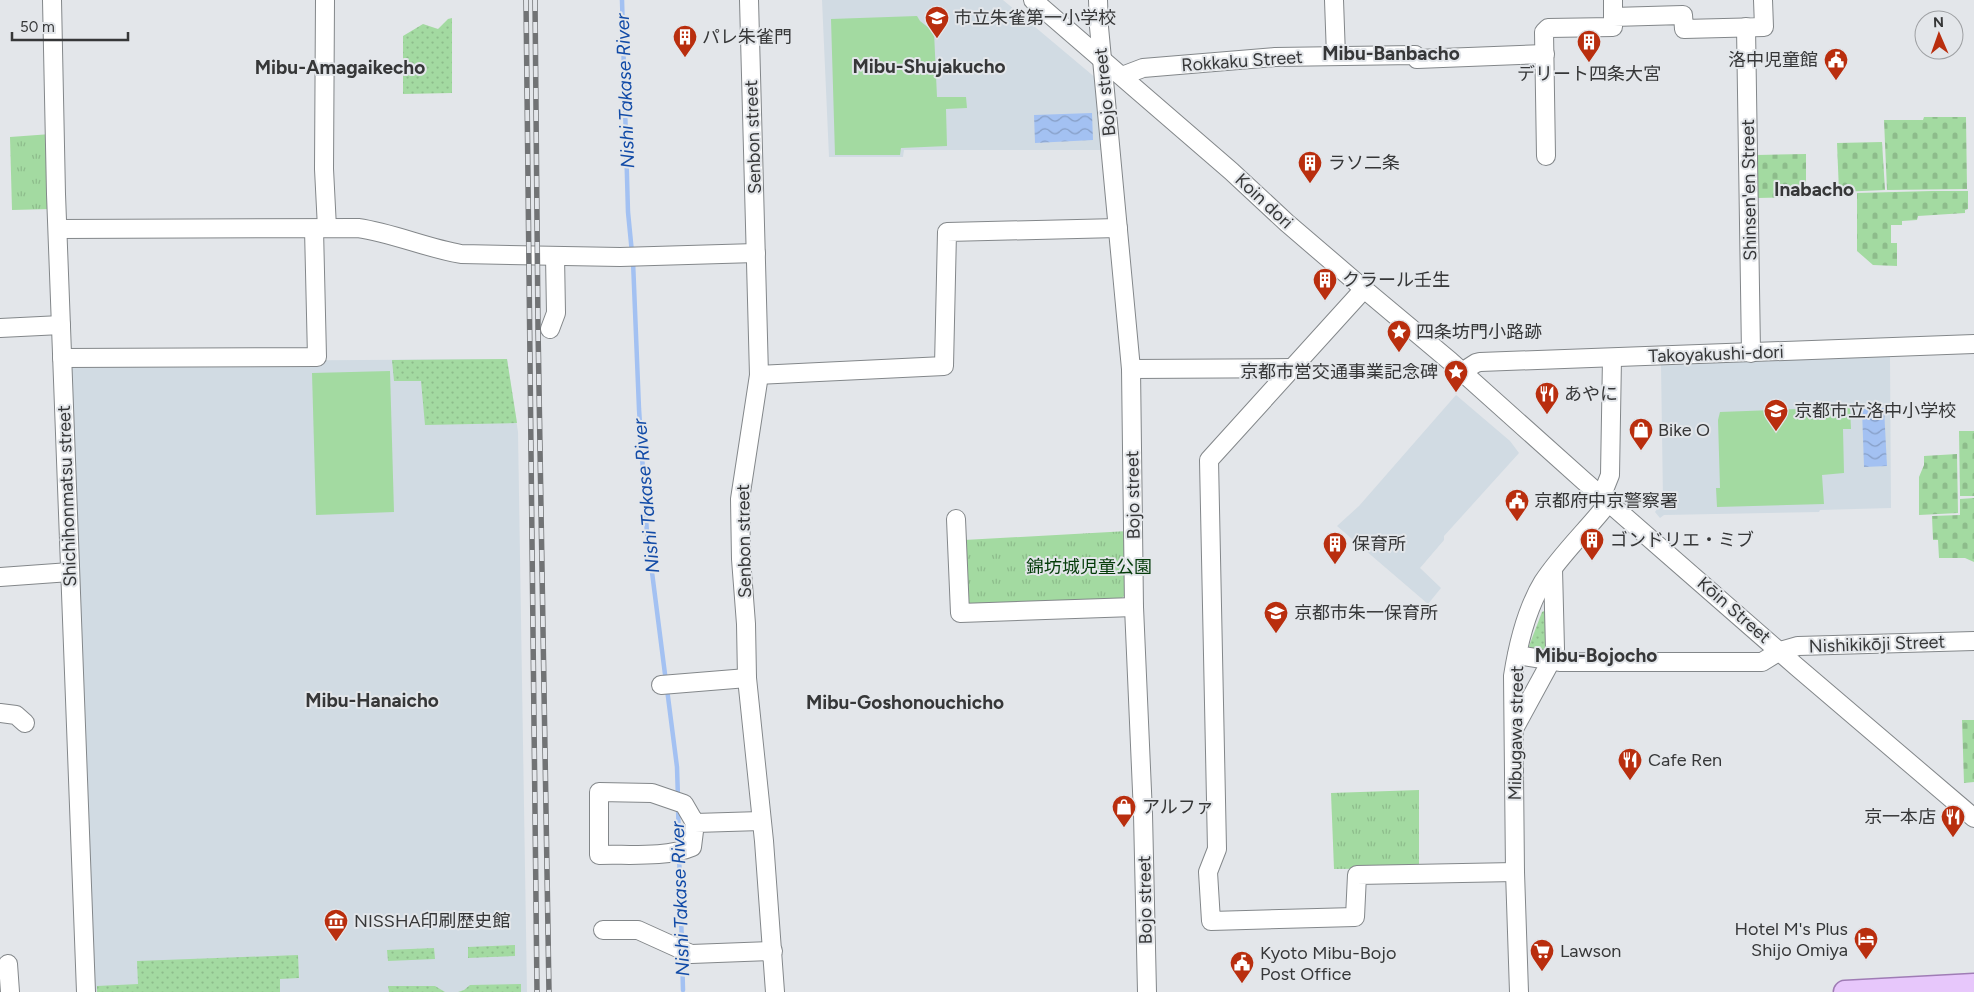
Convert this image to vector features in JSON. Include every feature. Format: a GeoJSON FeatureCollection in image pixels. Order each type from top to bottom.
{"type":"FeatureCollection","features":[{"type":"Feature","properties":{"kind":"main road"},"geometry":{"type":"LineString","coordinates":[[1845,992],[1974,985]]}},
{"type":"Feature","properties":{"kind":"street","name":"Shichihonmatsu street"},"geometry":{"type":"LineString","coordinates":[[52,0],[62,358],[86,992]]}},
{"type":"Feature","properties":{"kind":"street"},"geometry":{"type":"LineString","coordinates":[[62,358],[317,357],[320,228],[324,168],[325,0]]}},
{"type":"Feature","properties":{"kind":"street","name":"Senbon street"},"geometry":{"type":"LineString","coordinates":[[749,0],[759,375],[740,500],[747,678],[762,821],[773,951],[774,992]]}},
{"type":"Feature","properties":{"kind":"street","name":"Koin dori"},"geometry":{"type":"LineString","coordinates":[[1033,0],[1462,372]]}},
{"type":"Feature","properties":{"kind":"street","name":"Bojo street"},"geometry":{"type":"LineString","coordinates":[[1098,0],[1131,369],[1134,607],[1143,814],[1147,992]]}},
{"type":"Feature","properties":{"kind":"street"},"geometry":{"type":"LineString","coordinates":[[1334,0],[1336,56]]}},
{"type":"Feature","properties":{"kind":"street"},"geometry":{"type":"LineString","coordinates":[[1546,156],[1544,32],[1548,28],[1613,27],[1613,9],[1684,16],[1684,29],[1764,27],[1764,0]]}},
{"type":"Feature","properties":{"kind":"street","name":"Shinsen'en Street"},"geometry":{"type":"LineString","coordinates":[[1746,27],[1751,353]]}},
{"type":"Feature","properties":{"kind":"street","name":"Rokkaku Street"},"geometry":{"type":"LineString","coordinates":[[1122,76],[1143,68],[1275,57],[1415,54],[1417,59],[1545,54]]}},
{"type":"Feature","properties":{"kind":"street"},"geometry":{"type":"LineString","coordinates":[[58,230],[320,228],[373,230],[439,250],[461,254],[630,257],[756,253]]}},
{"type":"Feature","properties":{"kind":"street"},"geometry":{"type":"LineString","coordinates":[[759,375],[944,366],[947,232],[1118,228]]}},
{"type":"Feature","properties":{"kind":"street"},"geometry":{"type":"LineString","coordinates":[[550,329],[556,313],[555,256]]}},
{"type":"Feature","properties":{"kind":"street"},"geometry":{"type":"LineString","coordinates":[[1364,289],[1294,368],[1208,460],[1217,849],[1208,872],[1211,921],[1355,917],[1357,875],[1515,872]]}},
{"type":"Feature","properties":{"kind":"street"},"geometry":{"type":"LineString","coordinates":[[0,328],[61,325]]}},
{"type":"Feature","properties":{"kind":"street","name":"Takoyakushi-dori"},"geometry":{"type":"LineString","coordinates":[[1462,372],[1480,362],[1974,344]]}},
{"type":"Feature","properties":{"kind":"street"},"geometry":{"type":"LineString","coordinates":[[1605,499],[1610,475],[1612,358]]}},
{"type":"Feature","properties":{"kind":"street"},"geometry":{"type":"LineString","coordinates":[[1131,369],[1294,368]]}},
{"type":"Feature","properties":{"kind":"street","name":"Kōin Street"},"geometry":{"type":"LineString","coordinates":[[1462,372],[1605,499],[1974,818]]}},
{"type":"Feature","properties":{"kind":"street","name":"Mibugawa street"},"geometry":{"type":"LineString","coordinates":[[1519,992],[1515,872],[1514,730],[1514,676],[1517,655],[1532,605],[1543,582],[1605,499]]}},
{"type":"Feature","properties":{"kind":"street"},"geometry":{"type":"LineString","coordinates":[[956,519],[960,613],[1134,607]]}},
{"type":"Feature","properties":{"kind":"street"},"geometry":{"type":"LineString","coordinates":[[1514,730],[1551,661],[1555,649],[1553,569]]}},
{"type":"Feature","properties":{"kind":"street"},"geometry":{"type":"LineString","coordinates":[[0,577],[70,572]]}},
{"type":"Feature","properties":{"kind":"street","name":"Nishikikōji Street"},"geometry":{"type":"LineString","coordinates":[[1517,655],[1561,662],[1762,662],[1780,651],[1798,646],[1974,641]]}},
{"type":"Feature","properties":{"kind":"street"},"geometry":{"type":"LineString","coordinates":[[670,685],[747,678]]}},
{"type":"Feature","properties":{"kind":"street"},"geometry":{"type":"LineString","coordinates":[[0,713],[16,715],[25,723]]}},
{"type":"Feature","properties":{"kind":"street"},"geometry":{"type":"LineString","coordinates":[[599,792],[652,793],[677,802],[695,823],[692,847],[679,851],[599,856],[599,792]]}},
{"type":"Feature","properties":{"kind":"street"},"geometry":{"type":"LineString","coordinates":[[695,823],[762,821]]}},
{"type":"Feature","properties":{"kind":"street"},"geometry":{"type":"LineString","coordinates":[[603,930],[638,930],[691,954],[773,951]]}},
{"type":"Feature","properties":{"kind":"street"},"geometry":{"type":"LineString","coordinates":[[8,964],[10,992]]}},
{"type":"Feature","properties":{"kind":"shaded area","name":"市立朱雀第一小学校"},"geometry":{"type":"Polygon","coordinates":[[[822,0],[1003,0],[1097,79],[1103,150],[904,150],[903,157],[829,157],[822,0]]]}},
{"type":"Feature","properties":{"kind":"shaded area","name":"京都市立洛中小学校"},"geometry":{"type":"Polygon","coordinates":[[[1890,356],[1891,508],[1820,510],[1819,512],[1664,515],[1660,518],[1655,512],[1663,500],[1661,365],[1890,356]]]}},
{"type":"Feature","properties":{"kind":"shaded area"},"geometry":{"type":"Polygon","coordinates":[[[507,359],[518,432],[527,992],[92,992],[68,362],[507,359]]]}},
{"type":"Feature","properties":{"kind":"shaded area"},"geometry":{"type":"Polygon","coordinates":[[[1456,395],[1510,441],[1519,453],[1444,536],[1444,540],[1420,568],[1441,588],[1428,604],[1337,526],[1359,506],[1456,395]]]}},
{"type":"Feature","properties":{"kind":"green space"},"geometry":{"type":"Polygon","coordinates":[[[917,16],[920,21],[934,32],[937,97],[966,97],[967,108],[946,109],[947,146],[901,148],[900,155],[835,155],[831,19],[917,16]]]}},
{"type":"Feature","properties":{"kind":"green space"},"geometry":{"type":"Polygon","coordinates":[[[452,18],[452,93],[403,94],[403,36],[423,24],[438,29],[448,19],[452,18]]]}},
{"type":"Feature","properties":{"kind":"green space"},"geometry":{"type":"Polygon","coordinates":[[[1924,117],[1966,117],[1967,189],[1887,190],[1884,120],[1923,120],[1924,117]]]}},
{"type":"Feature","properties":{"kind":"green space"},"geometry":{"type":"Polygon","coordinates":[[[51,134],[51,209],[12,210],[10,137],[51,134]]]}},
{"type":"Feature","properties":{"kind":"green space"},"geometry":{"type":"Polygon","coordinates":[[[1882,142],[1885,190],[1839,192],[1837,143],[1882,142]]]}},
{"type":"Feature","properties":{"kind":"green space"},"geometry":{"type":"Polygon","coordinates":[[[1806,154],[1806,197],[1757,198],[1757,155],[1806,154]]]}},
{"type":"Feature","properties":{"kind":"green space"},"geometry":{"type":"Polygon","coordinates":[[[1968,191],[1968,209],[1965,210],[1965,213],[1918,216],[1917,220],[1902,221],[1902,225],[1891,225],[1891,243],[1897,243],[1897,266],[1873,265],[1857,251],[1857,193],[1968,191]]]}},
{"type":"Feature","properties":{"kind":"green space"},"geometry":{"type":"Polygon","coordinates":[[[507,359],[517,423],[425,425],[421,381],[394,381],[392,360],[507,359]]]}},
{"type":"Feature","properties":{"kind":"green space"},"geometry":{"type":"Polygon","coordinates":[[[390,371],[394,512],[316,515],[312,373],[390,371]]]}},
{"type":"Feature","properties":{"kind":"green space"},"geometry":{"type":"Polygon","coordinates":[[[1850,407],[1851,429],[1843,429],[1844,473],[1822,475],[1824,504],[1717,507],[1716,488],[1720,488],[1718,420],[1720,412],[1850,407]]]}},
{"type":"Feature","properties":{"kind":"green space"},"geometry":{"type":"Polygon","coordinates":[[[1959,431],[1974,431],[1974,496],[1960,496],[1959,431]]]}},
{"type":"Feature","properties":{"kind":"green space"},"geometry":{"type":"Polygon","coordinates":[[[1957,454],[1958,513],[1919,515],[1919,477],[1924,465],[1924,456],[1957,454]]]}},
{"type":"Feature","properties":{"kind":"green space"},"geometry":{"type":"Polygon","coordinates":[[[1974,498],[1974,562],[1965,558],[1939,558],[1938,540],[1933,540],[1932,516],[1960,515],[1960,499],[1974,498]]]}},
{"type":"Feature","properties":{"kind":"green space","name":"錦坊城児童公園"},"geometry":{"type":"Polygon","coordinates":[[[1128,531],[1129,593],[1120,599],[970,607],[964,599],[964,540],[1128,531]]]}},
{"type":"Feature","properties":{"kind":"green space"},"geometry":{"type":"Polygon","coordinates":[[[1544,611],[1547,612],[1546,652],[1530,649],[1529,646],[1544,611]]]}},
{"type":"Feature","properties":{"kind":"green space"},"geometry":{"type":"Polygon","coordinates":[[[1962,720],[1974,720],[1974,782],[1964,783],[1962,720]]]}},
{"type":"Feature","properties":{"kind":"green space"},"geometry":{"type":"Polygon","coordinates":[[[1419,790],[1419,868],[1334,869],[1331,793],[1419,790]]]}},
{"type":"Feature","properties":{"kind":"green space"},"geometry":{"type":"Polygon","coordinates":[[[515,945],[515,956],[468,958],[468,947],[515,945]]]}},
{"type":"Feature","properties":{"kind":"green space"},"geometry":{"type":"Polygon","coordinates":[[[434,948],[435,959],[388,961],[387,950],[434,948]]]}},
{"type":"Feature","properties":{"kind":"green space"},"geometry":{"type":"Polygon","coordinates":[[[298,955],[299,978],[280,979],[280,992],[97,992],[97,986],[138,984],[137,961],[298,955]]]}},
{"type":"Feature","properties":{"kind":"green space"},"geometry":{"type":"Polygon","coordinates":[[[521,984],[521,992],[458,992],[470,985],[521,984]]]}},
{"type":"Feature","properties":{"kind":"green space"},"geometry":{"type":"Polygon","coordinates":[[[388,986],[435,986],[445,992],[389,992],[388,986]]]}},
{"type":"Feature","properties":{"kind":"water"},"geometry":{"type":"Polygon","coordinates":[[[1092,113],[1093,140],[1035,143],[1034,115],[1092,113]]]}},
{"type":"Feature","properties":{"kind":"water"},"geometry":{"type":"Polygon","coordinates":[[[1884,408],[1887,466],[1864,467],[1862,409],[1884,408]]]}},
{"type":"Feature","properties":{"kind":"waterway","name":"Nishi Takase River"},"geometry":{"type":"LineString","coordinates":[[622,0],[628,212],[632,253]]}},
{"type":"Feature","properties":{"kind":"waterway","name":"Nishi Takase River"},"geometry":{"type":"LineString","coordinates":[[633,261],[639,409],[647,533],[666,682]]}},
{"type":"Feature","properties":{"kind":"waterway","name":"Nishi Takase River"},"geometry":{"type":"LineString","coordinates":[[667,689],[677,767],[678,799]]}},
{"type":"Feature","properties":{"kind":"waterway","name":"Nishi Takase River"},"geometry":{"type":"LineString","coordinates":[[678,806],[679,846]]}},
{"type":"Feature","properties":{"kind":"waterway","name":"Nishi Takase River"},"geometry":{"type":"LineString","coordinates":[[679,854],[682,946]]}},
{"type":"Feature","properties":{"kind":"waterway","name":"Nishi Takase River"},"geometry":{"type":"LineString","coordinates":[[682,954],[683,990]]}},
{"type":"Feature","properties":{"kind":"railway"},"geometry":{"type":"LineString","coordinates":[[526,0],[537,992]]}},
{"type":"Feature","properties":{"kind":"railway"},"geometry":{"type":"LineString","coordinates":[[535,0],[538,327],[549,992]]}},
{"type":"Feature","properties":{"kind":"place","name":"市立朱雀第一小学校"},"geometry":{"type":"Point","coordinates":[937,39]}},
{"type":"Feature","properties":{"kind":"place","name":"パレ朱雀門"},"geometry":{"type":"Point","coordinates":[685,58]}},
{"type":"Feature","properties":{"kind":"place","name":"デリート四条大宮"},"geometry":{"type":"Point","coordinates":[1589,63]}},
{"type":"Feature","properties":{"kind":"place","name":"洛中児童館"},"geometry":{"type":"Point","coordinates":[1836,81]}},
{"type":"Feature","properties":{"kind":"place","name":"ラソ二条"},"geometry":{"type":"Point","coordinates":[1310,184]}},
{"type":"Feature","properties":{"kind":"place","name":"クラール壬生"},"geometry":{"type":"Point","coordinates":[1325,301]}},
{"type":"Feature","properties":{"kind":"place","name":"四条坊門小路跡"},"geometry":{"type":"Point","coordinates":[1399,353]}},
{"type":"Feature","properties":{"kind":"place","name":"京都市営交通事業記念碑"},"geometry":{"type":"Point","coordinates":[1456,393]}},
{"type":"Feature","properties":{"kind":"place","name":"あやに"},"geometry":{"type":"Point","coordinates":[1547,415]}},
{"type":"Feature","properties":{"kind":"place","name":"京都市立洛中小学校"},"geometry":{"type":"Point","coordinates":[1776,432]}},
{"type":"Feature","properties":{"kind":"place","name":"Bike O"},"geometry":{"type":"Point","coordinates":[1641,451]}},
{"type":"Feature","properties":{"kind":"place","name":"京都府中京警察署"},"geometry":{"type":"Point","coordinates":[1517,522]}},
{"type":"Feature","properties":{"kind":"place","name":"ゴンドリエ・ミブ"},"geometry":{"type":"Point","coordinates":[1592,561]}},
{"type":"Feature","properties":{"kind":"place","name":"保育所"},"geometry":{"type":"Point","coordinates":[1335,565]}},
{"type":"Feature","properties":{"kind":"place","name":"京都市朱一保育所"},"geometry":{"type":"Point","coordinates":[1276,634]}},
{"type":"Feature","properties":{"kind":"place","name":"Cafe Ren"},"geometry":{"type":"Point","coordinates":[1630,781]}},
{"type":"Feature","properties":{"kind":"place","name":"アルファ"},"geometry":{"type":"Point","coordinates":[1124,828]}},
{"type":"Feature","properties":{"kind":"place","name":"京一本店"},"geometry":{"type":"Point","coordinates":[1953,838]}},
{"type":"Feature","properties":{"kind":"place","name":"NISSHA印刷歴史館"},"geometry":{"type":"Point","coordinates":[336,942]}},
{"type":"Feature","properties":{"kind":"place","name":"Hotel M's Plus Shijo Omiya"},"geometry":{"type":"Point","coordinates":[1866,960]}},
{"type":"Feature","properties":{"kind":"place","name":"Lawson"},"geometry":{"type":"Point","coordinates":[1542,972]}},
{"type":"Feature","properties":{"kind":"place","name":"Kyoto Mibu-Bojo Post Office"},"geometry":{"type":"Point","coordinates":[1242,984]}},
{"type":"Feature","properties":{"kind":"district","name":"Mibu-Banbacho"},"geometry":{"type":"Point","coordinates":[1391,53]}},
{"type":"Feature","properties":{"kind":"district","name":"Mibu-Shujakucho"},"geometry":{"type":"Point","coordinates":[929,66]}},
{"type":"Feature","properties":{"kind":"district","name":"Mibu-Amagaikecho"},"geometry":{"type":"Point","coordinates":[340,67]}},
{"type":"Feature","properties":{"kind":"district","name":"Inabacho"},"geometry":{"type":"Point","coordinates":[1814,189]}},
{"type":"Feature","properties":{"kind":"district","name":"Mibu-Bojocho"},"geometry":{"type":"Point","coordinates":[1596,655]}},
{"type":"Feature","properties":{"kind":"district","name":"Mibu-Hanaicho"},"geometry":{"type":"Point","coordinates":[372,700]}},
{"type":"Feature","properties":{"kind":"district","name":"Mibu-Goshonouchicho"},"geometry":{"type":"Point","coordinates":[905,702]}}]}
